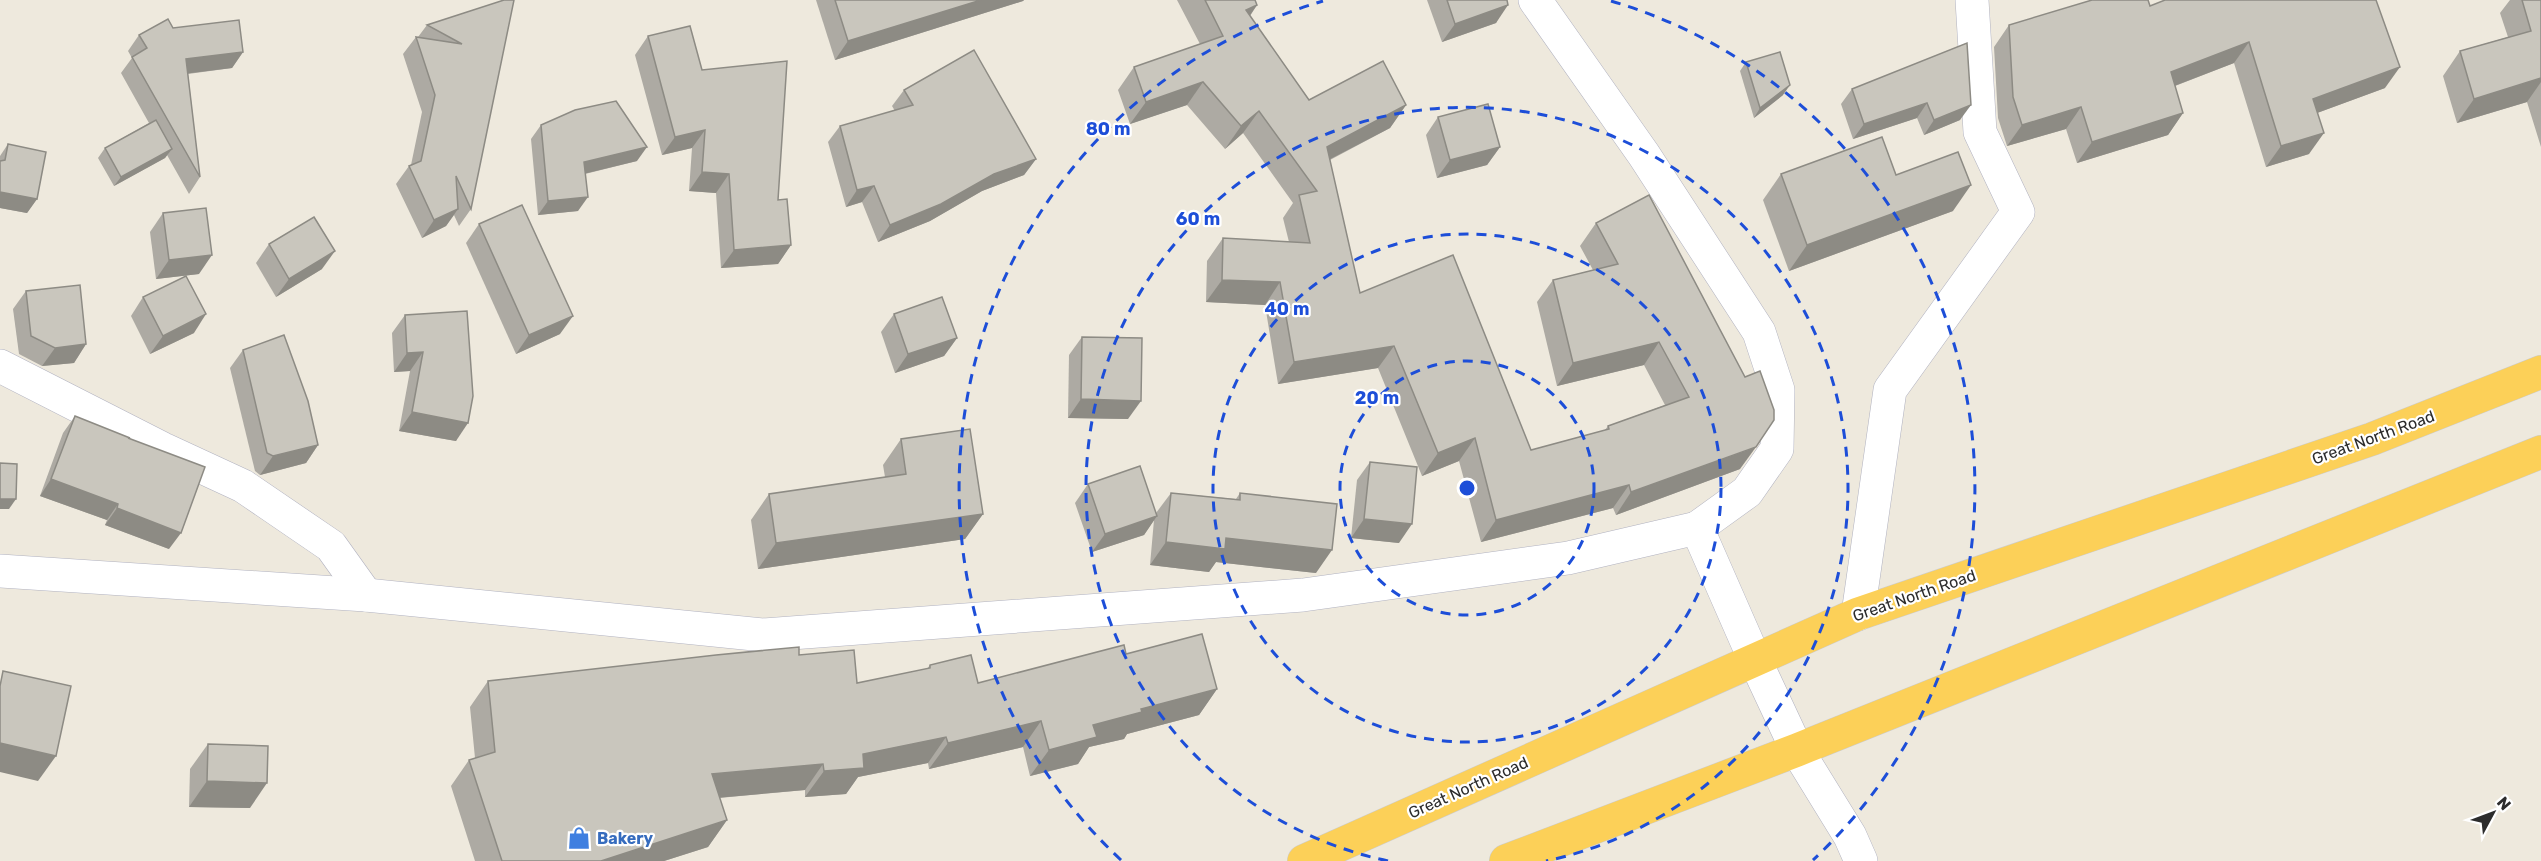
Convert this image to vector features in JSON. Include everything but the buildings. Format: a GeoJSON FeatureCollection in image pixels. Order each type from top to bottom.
{"type":"FeatureCollection","features":[{"type":"Feature","properties":{"kind":"highway","name":"Great North Road"},"geometry":{"type":"LineString","coordinates":[[1304,861],[1754,658],[1858,614],[2372,439],[2541,372]]}},
{"type":"Feature","properties":{"kind":"highway"},"geometry":{"type":"LineString","coordinates":[[1506,861],[1797,750],[2541,452]]}},
{"type":"Feature","properties":{"kind":"street"},"geometry":{"type":"LineString","coordinates":[[0,571],[366,595],[764,635],[1303,595],[1568,558],[1697,528],[1747,492],[1778,449],[1778,390],[1759,332],[1644,155],[1535,0]]}},
{"type":"Feature","properties":{"kind":"street"},"geometry":{"type":"LineString","coordinates":[[1858,614],[1890,390],[2018,212],[1980,132],[1972,0]]}},
{"type":"Feature","properties":{"kind":"street"},"geometry":{"type":"LineString","coordinates":[[0,366],[163,449],[243,486],[331,546],[366,595]]}},
{"type":"Feature","properties":{"kind":"street"},"geometry":{"type":"LineString","coordinates":[[1697,528],[1797,750],[1850,836],[1861,861]]}},
{"type":"Feature","properties":{"kind":"place","name":"Bakery"},"geometry":{"type":"Point","coordinates":[579,838]}}]}
